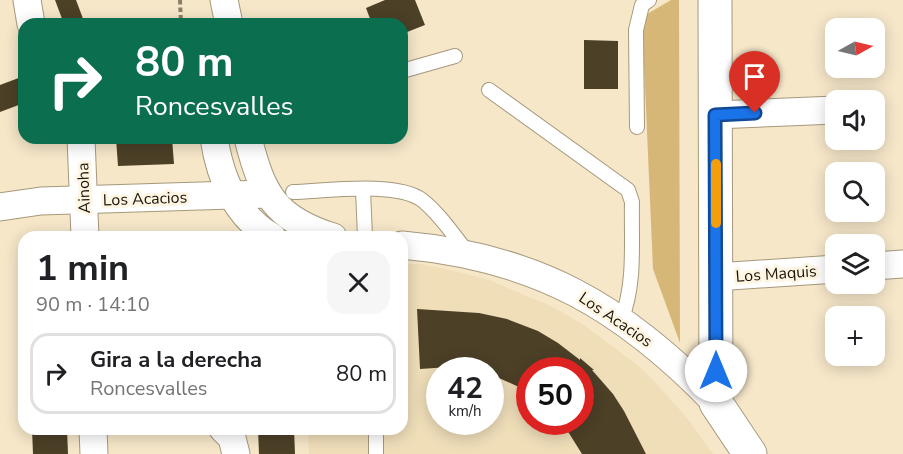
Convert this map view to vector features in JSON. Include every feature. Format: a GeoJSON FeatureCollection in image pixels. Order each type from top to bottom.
{"type":"FeatureCollection","features":[{"type":"Feature","properties":{"kind":"main road"},"geometry":{"type":"LineString","coordinates":[[715,0],[716,403]]}},
{"type":"Feature","properties":{"kind":"main road","name":"Los Acacios"},"geometry":{"type":"LineString","coordinates":[[716,403],[750,454]]}},
{"type":"Feature","properties":{"kind":"street"},"geometry":{"type":"LineString","coordinates":[[27,0],[30,18]]}},
{"type":"Feature","properties":{"kind":"street"},"geometry":{"type":"LineString","coordinates":[[212,18],[214,0]]}},
{"type":"Feature","properties":{"kind":"street"},"geometry":{"type":"LineString","coordinates":[[224,0],[228,18]]}},
{"type":"Feature","properties":{"kind":"street"},"geometry":{"type":"LineString","coordinates":[[715,115],[825,110]]}},
{"type":"Feature","properties":{"kind":"street","name":"Ainoha"},"geometry":{"type":"LineString","coordinates":[[81,144],[85,231]]}},
{"type":"Feature","properties":{"kind":"street"},"geometry":{"type":"LineString","coordinates":[[215,144],[220,165],[232,195],[243,213],[263,231]]}},
{"type":"Feature","properties":{"kind":"street"},"geometry":{"type":"LineString","coordinates":[[250,144],[256,168],[267,194],[282,211],[302,226],[316,231]]}},
{"type":"Feature","properties":{"kind":"street","name":"Los Acacios"},"geometry":{"type":"LineString","coordinates":[[0,207],[41,201],[267,194]]}},
{"type":"Feature","properties":{"kind":"street","name":"Los Acacios"},"geometry":{"type":"LineString","coordinates":[[408,245],[469,254],[521,268],[594,302],[657,346],[716,403]]}},
{"type":"Feature","properties":{"kind":"street"},"geometry":{"type":"LineString","coordinates":[[885,265],[903,264]]}},
{"type":"Feature","properties":{"kind":"street","name":"Los Maquis"},"geometry":{"type":"LineString","coordinates":[[716,277],[825,270]]}},
{"type":"Feature","properties":{"kind":"street"},"geometry":{"type":"LineString","coordinates":[[229,435],[236,454]]}},
{"type":"Feature","properties":{"kind":"lane"},"geometry":{"type":"LineString","coordinates":[[637,127],[636,30],[642,6],[649,0]]}},
{"type":"Feature","properties":{"kind":"lane"},"geometry":{"type":"LineString","coordinates":[[408,69],[455,56]]}},
{"type":"Feature","properties":{"kind":"lane"},"geometry":{"type":"LineString","coordinates":[[489,90],[628,190],[630,194],[630,287],[621,320]]}},
{"type":"Feature","properties":{"kind":"lane"},"geometry":{"type":"LineString","coordinates":[[294,192],[395,189],[412,194],[421,200],[469,254]]}},
{"type":"Feature","properties":{"kind":"lane"},"geometry":{"type":"LineString","coordinates":[[363,190],[365,231]]}},
{"type":"Feature","properties":{"kind":"lane"},"geometry":{"type":"LineString","coordinates":[[376,435],[376,454]]}},
{"type":"Feature","properties":{"kind":"path"},"geometry":{"type":"LineString","coordinates":[[180,0],[181,18]]}},
{"type":"Feature","properties":{"kind":"shaded area"},"geometry":{"type":"Polygon","coordinates":[[[671,0],[679,0],[680,343],[653,269],[642,17],[671,0]]]}},
{"type":"Feature","properties":{"kind":"shaded area"},"geometry":{"type":"Polygon","coordinates":[[[408,264],[421,264],[489,280],[553,307],[584,325],[640,367],[687,418],[713,454],[309,454],[308,435],[408,435],[408,264]]]}},
{"type":"Feature","properties":{"kind":"building"},"geometry":{"type":"Polygon","coordinates":[[[55,0],[76,0],[83,18],[62,18],[55,0]]]}},
{"type":"Feature","properties":{"kind":"building"},"geometry":{"type":"Polygon","coordinates":[[[385,0],[415,0],[425,25],[408,32],[408,18],[370,18],[366,8],[385,0]]]}},
{"type":"Feature","properties":{"kind":"building"},"geometry":{"type":"Polygon","coordinates":[[[584,40],[618,41],[618,89],[584,89],[584,40]]]}},
{"type":"Feature","properties":{"kind":"building"},"geometry":{"type":"Polygon","coordinates":[[[18,78],[18,105],[0,112],[0,85],[18,78]]]}},
{"type":"Feature","properties":{"kind":"building"},"geometry":{"type":"Polygon","coordinates":[[[116,144],[172,144],[174,164],[118,166],[116,144]]]}},
{"type":"Feature","properties":{"kind":"building"},"geometry":{"type":"Polygon","coordinates":[[[417,309],[479,313],[507,319],[538,331],[576,357],[516,357],[516,386],[504,380],[504,357],[426,357],[426,369],[420,369],[417,309]]]}},
{"type":"Feature","properties":{"kind":"building"},"geometry":{"type":"Polygon","coordinates":[[[594,372],[624,411],[646,454],[582,454],[570,435],[594,435],[594,372]]]}},
{"type":"Feature","properties":{"kind":"building"},"geometry":{"type":"Polygon","coordinates":[[[32,435],[67,435],[68,454],[33,454],[32,435]]]}},
{"type":"Feature","properties":{"kind":"building"},"geometry":{"type":"Polygon","coordinates":[[[258,435],[294,435],[295,454],[259,454],[258,435]]]}},
{"type":"Feature","properties":{"kind":"slow traffic"},"geometry":{"type":"LineString","coordinates":[[716,164],[716,223]]}},
{"type":"Feature","properties":{"kind":"route"},"geometry":{"type":"LineString","coordinates":[[716,371],[715,115],[755,113]]}}]}
